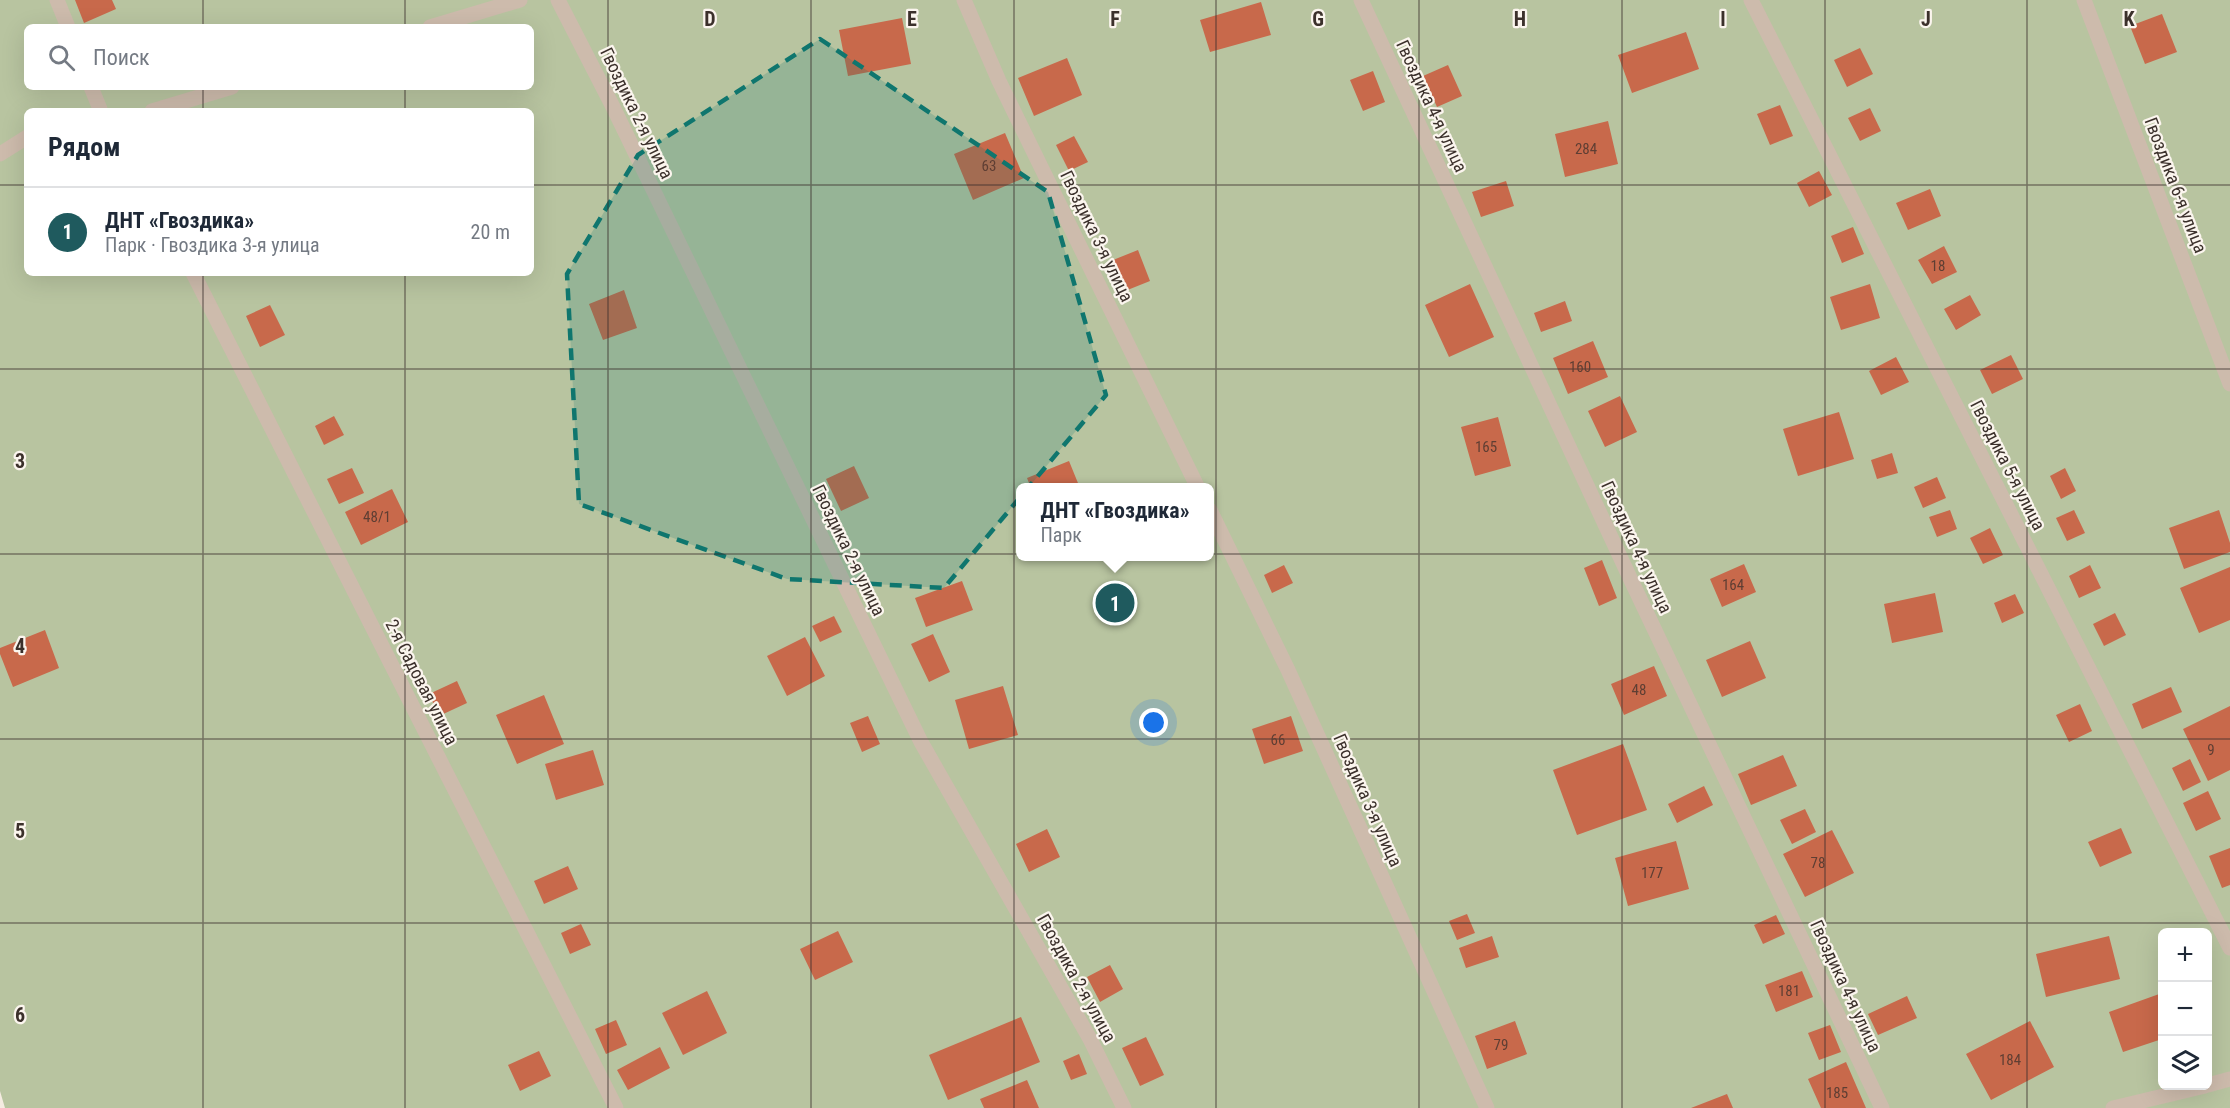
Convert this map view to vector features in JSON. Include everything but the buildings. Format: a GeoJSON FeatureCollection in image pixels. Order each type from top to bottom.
{"type":"FeatureCollection","features":[{"type":"Feature","properties":{"kind":"street"},"geometry":{"type":"LineString","coordinates":[[57,0],[67,24]]}},
{"type":"Feature","properties":{"kind":"street"},"geometry":{"type":"LineString","coordinates":[[440,24],[520,0]]}},
{"type":"Feature","properties":{"kind":"street","name":"Гвоздика 2-я улица"},"geometry":{"type":"LineString","coordinates":[[558,0],[614,107],[921,742],[1090,1039],[1124,1108]]}},
{"type":"Feature","properties":{"kind":"street","name":"Гвоздика 3-я улица"},"geometry":{"type":"LineString","coordinates":[[964,0],[999,81],[1196,483]]}},
{"type":"Feature","properties":{"kind":"street","name":"Гвоздика 4-я улица"},"geometry":{"type":"LineString","coordinates":[[1361,0],[1630,578],[1882,1108]]}},
{"type":"Feature","properties":{"kind":"street","name":"Гвоздика 5-я улица"},"geometry":{"type":"LineString","coordinates":[[1751,0],[2230,948]]}},
{"type":"Feature","properties":{"kind":"street","name":"Гвоздика 6-я улица"},"geometry":{"type":"LineString","coordinates":[[2084,0],[2230,384]]}},
{"type":"Feature","properties":{"kind":"street"},"geometry":{"type":"LineString","coordinates":[[92,90],[97,108]]}},
{"type":"Feature","properties":{"kind":"street"},"geometry":{"type":"LineString","coordinates":[[162,108],[222,90]]}},
{"type":"Feature","properties":{"kind":"street"},"geometry":{"type":"LineString","coordinates":[[0,154],[24,139]]}},
{"type":"Feature","properties":{"kind":"street","name":"2-я Садовая улица"},"geometry":{"type":"LineString","coordinates":[[195,276],[616,1108]]}},
{"type":"Feature","properties":{"kind":"street","name":"Гвоздика 3-я улица"},"geometry":{"type":"LineString","coordinates":[[1214,520],[1293,681],[1487,1108]]}},
{"type":"Feature","properties":{"kind":"street"},"geometry":{"type":"LineString","coordinates":[[2212,1084],[2230,1079]]}},
{"type":"Feature","properties":{"kind":"street"},"geometry":{"type":"LineString","coordinates":[[2113,1108],[2186,1090]]}},
{"type":"Feature","properties":{"kind":"highlighted area"},"geometry":{"type":"Polygon","coordinates":[[[820,39],[1048,192],[1106,395],[944,588],[787,579],[579,504],[567,274],[638,155],[820,39]]]}},
{"type":"Feature","properties":{"kind":"green space"},"geometry":{"type":"Polygon","coordinates":[[[0,0],[2230,0],[2230,1108],[5,1108],[0,1091],[0,0]]]}},
{"type":"Feature","properties":{"kind":"place","name":"ДНТ «Гвоздика»"},"geometry":{"type":"Point","coordinates":[1115,603]}}]}
